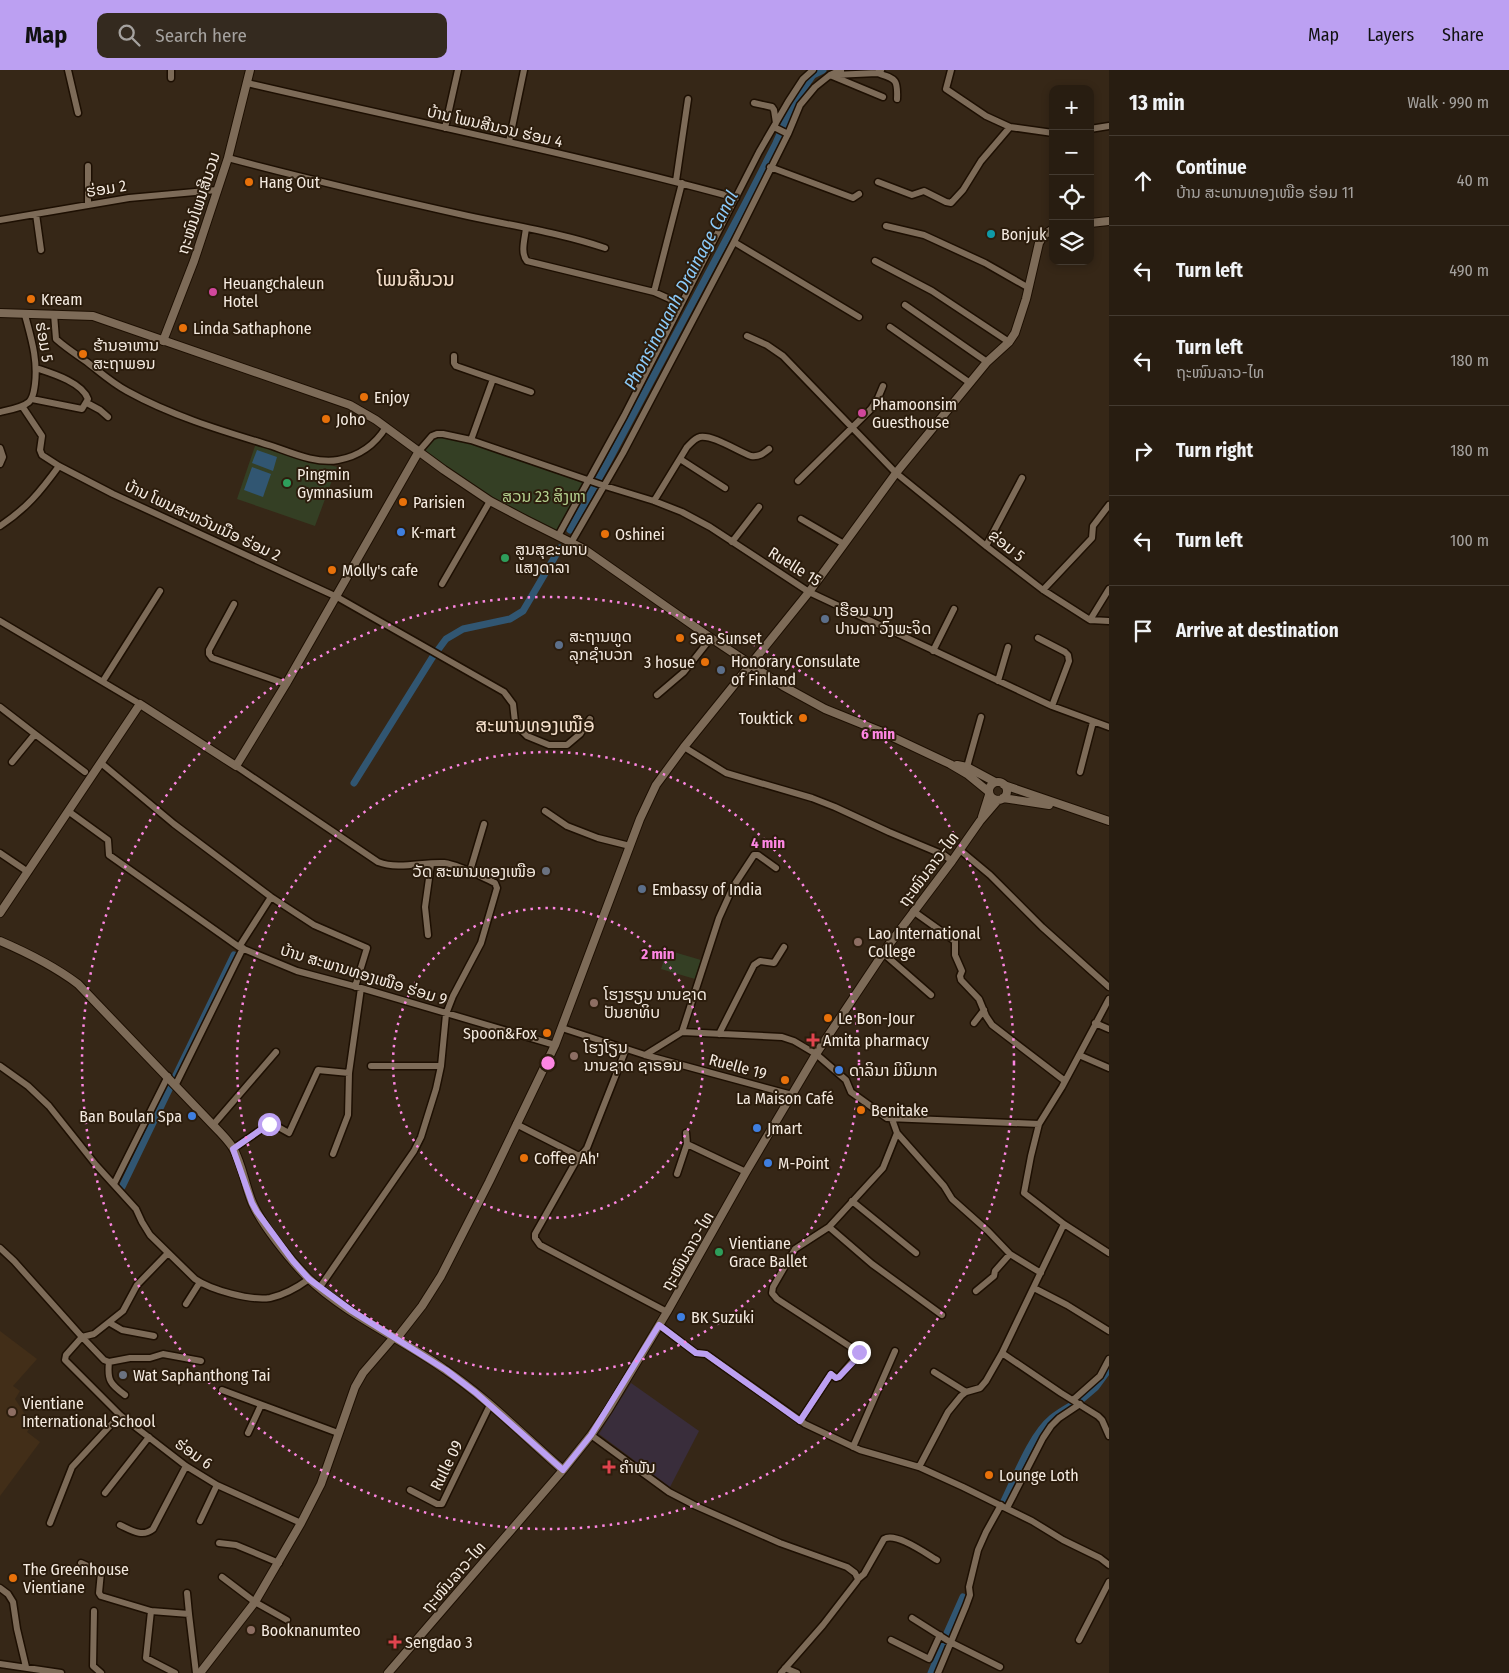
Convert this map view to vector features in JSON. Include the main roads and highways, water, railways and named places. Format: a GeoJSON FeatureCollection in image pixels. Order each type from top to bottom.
{"type":"FeatureCollection","features":[{"type":"Feature","properties":{"kind":"water"},"geometry":{"type":"Polygon","coordinates":[[[257,450],[277,457],[273,471],[252,463],[257,450]]]}},
{"type":"Feature","properties":{"kind":"water"},"geometry":{"type":"Polygon","coordinates":[[[252,467],[271,474],[263,497],[244,490],[252,467]]]}},
{"type":"Feature","properties":{"kind":"waterway","name":"Phonsinouanh Drainage Canal"},"geometry":{"type":"LineString","coordinates":[[570,530],[745,204],[776,143],[794,102],[813,75],[823,70]]}},
{"type":"Feature","properties":{"kind":"waterway","name":"Phonsinouanh Drainage Canal"},"geometry":{"type":"LineString","coordinates":[[354,783],[432,658],[446,639],[463,629],[510,619],[523,611],[560,548]]}},
{"type":"Feature","properties":{"kind":"waterway"},"geometry":{"type":"LineString","coordinates":[[122,1187],[234,955]]}},
{"type":"Feature","properties":{"kind":"waterway"},"geometry":{"type":"LineString","coordinates":[[1082,1399],[1096,1387],[1109,1369]]}},
{"type":"Feature","properties":{"kind":"waterway"},"geometry":{"type":"LineString","coordinates":[[1003,1503],[1037,1435],[1052,1418],[1072,1405]]}},
{"type":"Feature","properties":{"kind":"waterway"},"geometry":{"type":"LineString","coordinates":[[947,1633],[963,1597]]}},
{"type":"Feature","properties":{"kind":"waterway"},"geometry":{"type":"LineString","coordinates":[[931,1673],[944,1642]]}},
{"type":"Feature","properties":{"kind":"place","name":"Hang Out"},"geometry":{"type":"Point","coordinates":[249,182]}},
{"type":"Feature","properties":{"kind":"place","name":"Bonjuk"},"geometry":{"type":"Point","coordinates":[991,234]}},
{"type":"Feature","properties":{"kind":"place","name":"Heuangchaleun Hotel"},"geometry":{"type":"Point","coordinates":[213,292]}},
{"type":"Feature","properties":{"kind":"place","name":"Kream"},"geometry":{"type":"Point","coordinates":[31,299]}},
{"type":"Feature","properties":{"kind":"place","name":"Linda Sathaphone"},"geometry":{"type":"Point","coordinates":[183,328]}},
{"type":"Feature","properties":{"kind":"place","name":"ຮ້ານອາຫານ ສະຖາພອນ"},"geometry":{"type":"Point","coordinates":[83,354]}},
{"type":"Feature","properties":{"kind":"place","name":"Enjoy"},"geometry":{"type":"Point","coordinates":[364,397]}},
{"type":"Feature","properties":{"kind":"place","name":"Phamoonsim Guesthouse"},"geometry":{"type":"Point","coordinates":[862,413]}},
{"type":"Feature","properties":{"kind":"place","name":"Joho"},"geometry":{"type":"Point","coordinates":[326,419]}},
{"type":"Feature","properties":{"kind":"place","name":"Pingmin Gymnasium"},"geometry":{"type":"Point","coordinates":[287,483]}},
{"type":"Feature","properties":{"kind":"place","name":"Parisien"},"geometry":{"type":"Point","coordinates":[403,502]}},
{"type":"Feature","properties":{"kind":"place","name":"K-mart"},"geometry":{"type":"Point","coordinates":[401,532]}},
{"type":"Feature","properties":{"kind":"place","name":"Oshinei"},"geometry":{"type":"Point","coordinates":[605,534]}},
{"type":"Feature","properties":{"kind":"place","name":"ສູນສຸຂະພາບ ແສງດາລາ"},"geometry":{"type":"Point","coordinates":[505,558]}},
{"type":"Feature","properties":{"kind":"place","name":"Molly's cafe"},"geometry":{"type":"Point","coordinates":[332,570]}},
{"type":"Feature","properties":{"kind":"place","name":"ເຮືອນ ນາງ ປານຕາ ວົງພະຈິດ"},"geometry":{"type":"Point","coordinates":[825,619]}},
{"type":"Feature","properties":{"kind":"place","name":"Sea Sunset"},"geometry":{"type":"Point","coordinates":[680,638]}},
{"type":"Feature","properties":{"kind":"place","name":"ສະຖານທູດ ລຸກຊຳບວກ"},"geometry":{"type":"Point","coordinates":[559,645]}},
{"type":"Feature","properties":{"kind":"place","name":"3 hosue"},"geometry":{"type":"Point","coordinates":[705,662]}},
{"type":"Feature","properties":{"kind":"place","name":"Honorary Consulate of Finland"},"geometry":{"type":"Point","coordinates":[721,670]}},
{"type":"Feature","properties":{"kind":"place","name":"Touktick"},"geometry":{"type":"Point","coordinates":[803,718]}},
{"type":"Feature","properties":{"kind":"place","name":"ວັດ ສະພານທອງເໜືອ"},"geometry":{"type":"Point","coordinates":[546,871]}},
{"type":"Feature","properties":{"kind":"place","name":"Embassy of India"},"geometry":{"type":"Point","coordinates":[642,889]}},
{"type":"Feature","properties":{"kind":"place","name":"Lao International College"},"geometry":{"type":"Point","coordinates":[858,942]}},
{"type":"Feature","properties":{"kind":"place","name":"ໂຮງຮຽນ ນານຊາດ ປັນຍາທິບ"},"geometry":{"type":"Point","coordinates":[594,1003]}},
{"type":"Feature","properties":{"kind":"place","name":"Le Bon-Jour"},"geometry":{"type":"Point","coordinates":[828,1018]}},
{"type":"Feature","properties":{"kind":"place","name":"Spoon&Fox"},"geometry":{"type":"Point","coordinates":[547,1033]}},
{"type":"Feature","properties":{"kind":"place","name":"Amita pharmacy"},"geometry":{"type":"Point","coordinates":[813,1040]}},
{"type":"Feature","properties":{"kind":"place","name":"ໂຮງໂຽນ ນານຊາດ ຊາຣອນ"},"geometry":{"type":"Point","coordinates":[574,1056]}},
{"type":"Feature","properties":{"kind":"place","name":"ດາລິນາ ມິນິມາກ"},"geometry":{"type":"Point","coordinates":[839,1070]}},
{"type":"Feature","properties":{"kind":"place","name":"La Maison Café"},"geometry":{"type":"Point","coordinates":[785,1080]}},
{"type":"Feature","properties":{"kind":"place","name":"Benitake"},"geometry":{"type":"Point","coordinates":[861,1110]}},
{"type":"Feature","properties":{"kind":"place","name":"Ban Boulan Spa"},"geometry":{"type":"Point","coordinates":[192,1116]}},
{"type":"Feature","properties":{"kind":"place","name":"Jmart"},"geometry":{"type":"Point","coordinates":[757,1128]}},
{"type":"Feature","properties":{"kind":"place","name":"Coffee Ah'"},"geometry":{"type":"Point","coordinates":[524,1158]}},
{"type":"Feature","properties":{"kind":"place","name":"M-Point"},"geometry":{"type":"Point","coordinates":[768,1163]}},
{"type":"Feature","properties":{"kind":"place","name":"Vientiane Grace Ballet"},"geometry":{"type":"Point","coordinates":[719,1252]}},
{"type":"Feature","properties":{"kind":"place","name":"BK Suzuki"},"geometry":{"type":"Point","coordinates":[681,1317]}},
{"type":"Feature","properties":{"kind":"place","name":"Wat Saphanthong Tai"},"geometry":{"type":"Point","coordinates":[123,1375]}},
{"type":"Feature","properties":{"kind":"place","name":"Vientiane International School"},"geometry":{"type":"Point","coordinates":[12,1412]}},
{"type":"Feature","properties":{"kind":"place","name":"ຄໍາພັນ"},"geometry":{"type":"Point","coordinates":[609,1467]}},
{"type":"Feature","properties":{"kind":"place","name":"Lounge Loth"},"geometry":{"type":"Point","coordinates":[989,1475]}},
{"type":"Feature","properties":{"kind":"place","name":"The Greenhouse Vientiane"},"geometry":{"type":"Point","coordinates":[13,1578]}},
{"type":"Feature","properties":{"kind":"place","name":"Booknanumteo"},"geometry":{"type":"Point","coordinates":[251,1630]}},
{"type":"Feature","properties":{"kind":"place","name":"Sengdao 3"},"geometry":{"type":"Point","coordinates":[395,1642]}},
{"type":"Feature","properties":{"kind":"district","name":"ໂພນສີນວນ"},"geometry":{"type":"Point","coordinates":[416,279]}},
{"type":"Feature","properties":{"kind":"district","name":"ສະພານທອງເໝືອ"},"geometry":{"type":"Point","coordinates":[535,725]}},
{"type":"Feature","properties":{"kind":"park label","name":"ສວນ 23 ສິງຫາ"},"geometry":{"type":"Point","coordinates":[544,496]}}]}
